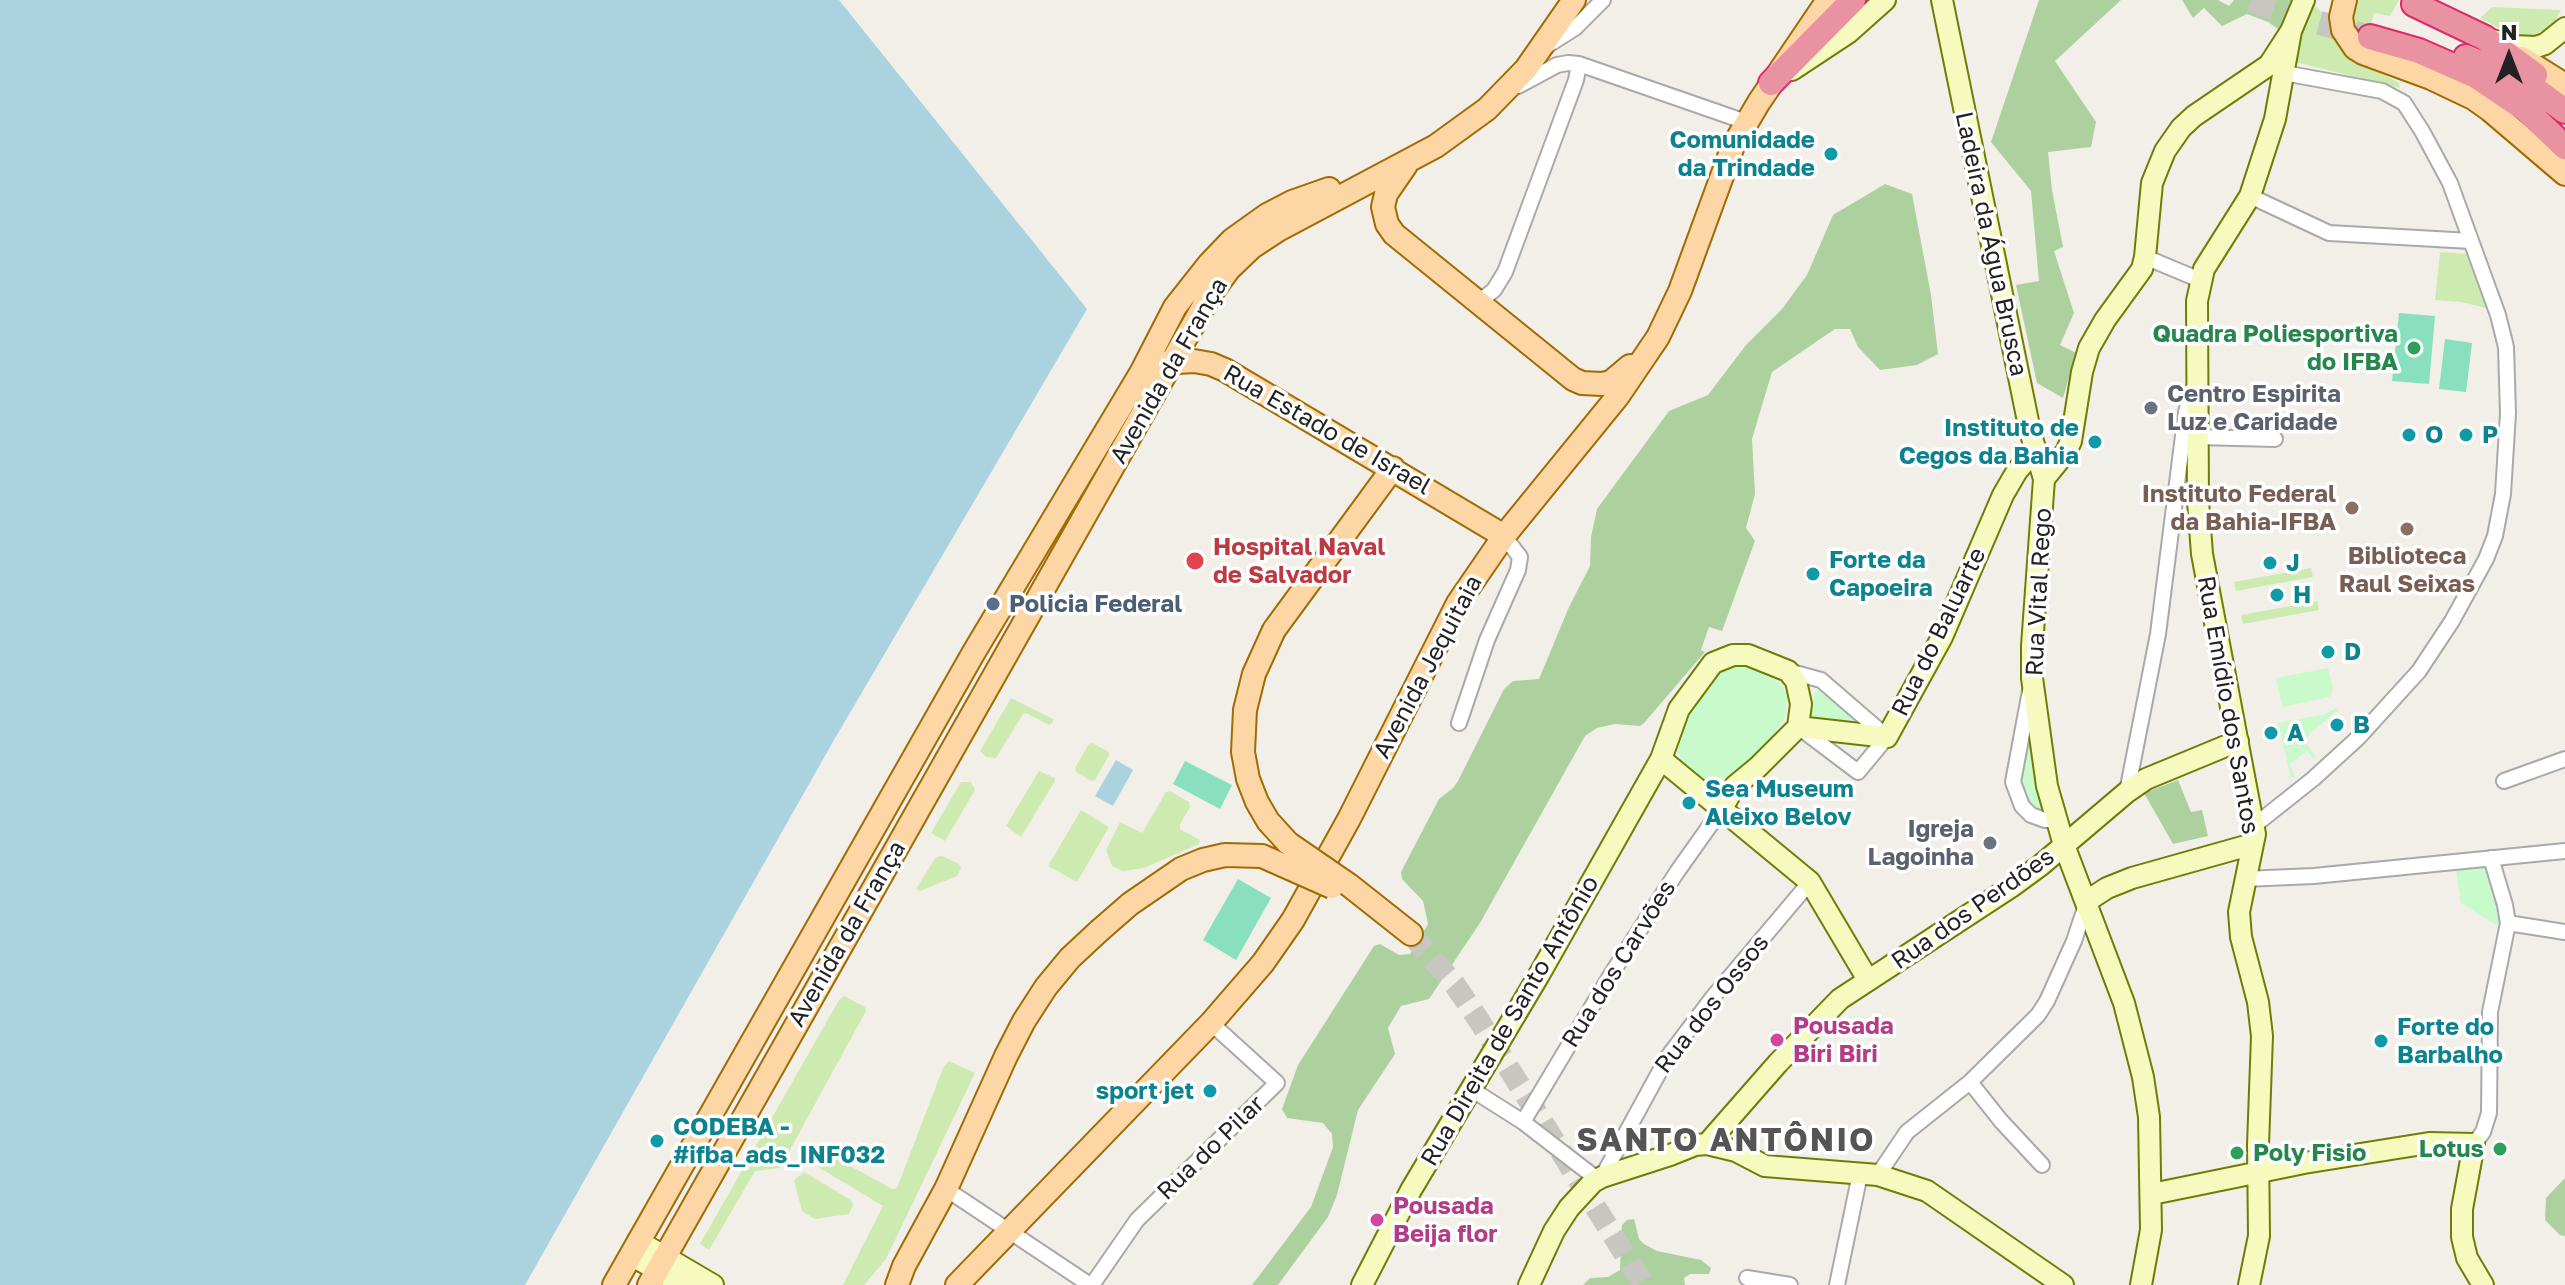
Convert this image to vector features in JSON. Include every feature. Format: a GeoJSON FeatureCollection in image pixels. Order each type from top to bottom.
{"type":"FeatureCollection","features":[{"type":"Feature","properties":{"kind":"highway"},"geometry":{"type":"LineString","coordinates":[[1771,83],[1853,0]]}},
{"type":"Feature","properties":{"kind":"highway"},"geometry":{"type":"LineString","coordinates":[[2414,4],[2485,38],[2565,99]]}},
{"type":"Feature","properties":{"kind":"highway"},"geometry":{"type":"LineString","coordinates":[[2565,111],[2524,81],[2484,64],[2371,33],[2476,76],[2525,109],[2565,147]]}},
{"type":"Feature","properties":{"kind":"highway"},"geometry":{"type":"LineString","coordinates":[[2484,64],[2565,122]]}},
{"type":"Feature","properties":{"kind":"main road"},"geometry":{"type":"LineString","coordinates":[[1574,0],[1542,48],[1502,96],[1462,129],[1409,161],[1386,194],[1383,207],[1387,224],[1400,239],[1573,379],[1593,385],[1611,382],[1648,352]]}},
{"type":"Feature","properties":{"kind":"main road","name":"Avenida Jequitaia"},"geometry":{"type":"LineString","coordinates":[[957,1285],[1211,1023],[1263,963],[1293,920],[1349,819],[1438,639],[1466,591],[1504,536],[1618,396],[1668,318],[1722,172],[1746,122],[1828,0]]}},
{"type":"Feature","properties":{"kind":"main road"},"geometry":{"type":"LineString","coordinates":[[2345,0],[2341,24],[2346,38],[2355,48],[2473,98],[2565,174]]}},
{"type":"Feature","properties":{"kind":"main road"},"geometry":{"type":"LineString","coordinates":[[2485,38],[2533,63],[2565,85]]}},
{"type":"Feature","properties":{"kind":"main road","name":"Avenida da França"},"geometry":{"type":"LineString","coordinates":[[657,1271],[1210,295],[1229,269],[1252,247],[1300,217],[1409,161]]}},
{"type":"Feature","properties":{"kind":"main road","name":"Avenida da França"},"geometry":{"type":"LineString","coordinates":[[614,1285],[974,652],[1141,373],[1175,307],[1232,240],[1267,215],[1292,202],[1409,161]]}},
{"type":"Feature","properties":{"kind":"main road","name":"Rua Estado de Israel"},"geometry":{"type":"LineString","coordinates":[[1141,373],[1156,364],[1173,360],[1211,364],[1225,370],[1504,536]]}},
{"type":"Feature","properties":{"kind":"main road"},"geometry":{"type":"LineString","coordinates":[[1393,468],[1274,630],[1254,674],[1245,710],[1243,752],[1248,779],[1257,802],[1268,821],[1288,843],[1346,889],[1411,934]]}},
{"type":"Feature","properties":{"kind":"main road"},"geometry":{"type":"LineString","coordinates":[[900,1275],[946,1189],[1024,1021],[1070,958],[1130,904],[1181,869],[1225,855],[1275,860],[1346,889]]}},
{"type":"Feature","properties":{"kind":"main road"},"geometry":{"type":"LineString","coordinates":[[798,1020],[804,986],[829,922],[835,895]]}},
{"type":"Feature","properties":{"kind":"street"},"geometry":{"type":"LineString","coordinates":[[1542,48],[1575,28],[1603,0]]}},
{"type":"Feature","properties":{"kind":"street"},"geometry":{"type":"LineString","coordinates":[[1771,83],[1836,42],[1885,0]]}},
{"type":"Feature","properties":{"kind":"street"},"geometry":{"type":"LineString","coordinates":[[2145,257],[2200,280],[2210,258],[2250,196],[2275,119],[2276,69],[2304,0]]}},
{"type":"Feature","properties":{"kind":"street","name":"Ladeira da Água Brusca"},"geometry":{"type":"LineString","coordinates":[[1942,3],[2044,484]]}},
{"type":"Feature","properties":{"kind":"street"},"geometry":{"type":"LineString","coordinates":[[2485,38],[2514,46],[2536,47],[2545,44],[2565,28]]}},
{"type":"Feature","properties":{"kind":"street"},"geometry":{"type":"LineString","coordinates":[[1475,299],[1485,297],[1494,290],[1505,272],[1576,80],[1579,64]]}},
{"type":"Feature","properties":{"kind":"street"},"geometry":{"type":"LineString","coordinates":[[1502,96],[1557,65],[1579,64],[1746,122]]}},
{"type":"Feature","properties":{"kind":"street"},"geometry":{"type":"LineString","coordinates":[[1837,1285],[1869,1174],[1907,1132],[1970,1082],[2018,1037],[2047,1001],[2074,941],[2087,901],[2107,888],[2132,878],[2254,835],[2359,737],[2419,671],[2471,589],[2495,536],[2503,494],[2508,413],[2506,347],[2498,315],[2450,183],[2404,103],[2382,91],[2276,69],[2194,116],[2172,138],[2160,161],[2152,183],[2145,257],[2137,279],[2105,320],[2089,348],[2071,441],[2066,452],[2044,484],[2009,483]]}},
{"type":"Feature","properties":{"kind":"street"},"geometry":{"type":"LineString","coordinates":[[2250,196],[2329,233],[2471,241]]}},
{"type":"Feature","properties":{"kind":"street","name":"Rua Emídio dos Santos"},"geometry":{"type":"LineString","coordinates":[[2200,280],[2196,374],[2202,554],[2254,835],[2244,879],[2239,924],[2258,1002],[2262,1036],[2259,1236],[2249,1285]]}},
{"type":"Feature","properties":{"kind":"street"},"geometry":{"type":"LineString","coordinates":[[2127,792],[2158,634],[2186,412],[2196,374]]}},
{"type":"Feature","properties":{"kind":"street"},"geometry":{"type":"LineString","coordinates":[[2197,437],[2275,439]]}},
{"type":"Feature","properties":{"kind":"street"},"geometry":{"type":"LineString","coordinates":[[2035,450],[2056,450],[2071,441]]}},
{"type":"Feature","properties":{"kind":"street","name":"Rua do Baluarte"},"geometry":{"type":"LineString","coordinates":[[1798,727],[1887,737],[1928,667],[1954,601],[2009,483],[2035,450]]}},
{"type":"Feature","properties":{"kind":"street","name":"Rua Vital Rego"},"geometry":{"type":"LineString","coordinates":[[2044,484],[2032,678],[2042,757],[2056,820],[2124,1003],[2137,1051],[2149,1117],[2152,1194],[2149,1253],[2141,1285]]}},
{"type":"Feature","properties":{"kind":"street"},"geometry":{"type":"LineString","coordinates":[[1459,723],[1487,640],[1518,570],[1520,557],[1504,536]]}},
{"type":"Feature","properties":{"kind":"street","name":"Rua Direita de Santo Antônio"},"geometry":{"type":"LineString","coordinates":[[1362,1285],[1411,1190],[1539,975],[1661,759],[1679,709],[1713,663],[1733,655],[1748,655],[1788,671]]}},
{"type":"Feature","properties":{"kind":"street"},"geometry":{"type":"LineString","coordinates":[[1788,671],[1821,680],[1887,737],[1858,772],[1798,727]]}},
{"type":"Feature","properties":{"kind":"street"},"geometry":{"type":"LineString","coordinates":[[1721,810],[1735,786],[1798,727],[1799,690],[1788,671]]}},
{"type":"Feature","properties":{"kind":"street"},"geometry":{"type":"LineString","coordinates":[[2032,678],[2013,782],[2016,795],[2031,815],[2056,820]]}},
{"type":"Feature","properties":{"kind":"street","name":"Rua dos Perdões"},"geometry":{"type":"LineString","coordinates":[[1707,1144],[1778,1063],[1840,999],[2011,887],[2146,779],[2238,741]]}},
{"type":"Feature","properties":{"kind":"street"},"geometry":{"type":"LineString","coordinates":[[1661,759],[1810,882],[1868,980]]}},
{"type":"Feature","properties":{"kind":"street"},"geometry":{"type":"LineString","coordinates":[[2504,781],[2565,759]]}},
{"type":"Feature","properties":{"kind":"street","name":"Rua dos Carvões"},"geometry":{"type":"LineString","coordinates":[[1523,1122],[1612,973],[1721,810]]}},
{"type":"Feature","properties":{"kind":"street"},"geometry":{"type":"LineString","coordinates":[[2244,879],[2314,876],[2565,851]]}},
{"type":"Feature","properties":{"kind":"street"},"geometry":{"type":"LineString","coordinates":[[2483,1285],[2467,1258],[2462,1237],[2462,1209],[2474,1144],[2483,1132],[2489,1113],[2490,1012],[2508,923],[2491,858]]}},
{"type":"Feature","properties":{"kind":"street","name":"Rua dos Ossos"},"geometry":{"type":"LineString","coordinates":[[1600,1178],[1667,1058],[1713,997],[1810,882]]}},
{"type":"Feature","properties":{"kind":"street"},"geometry":{"type":"LineString","coordinates":[[2508,923],[2565,932]]}},
{"type":"Feature","properties":{"kind":"street","name":"Rua do Pilar"},"geometry":{"type":"LineString","coordinates":[[1091,1285],[1137,1220],[1277,1083],[1211,1023]]}},
{"type":"Feature","properties":{"kind":"street"},"geometry":{"type":"LineString","coordinates":[[1970,1082],[2042,1165]]}},
{"type":"Feature","properties":{"kind":"street"},"geometry":{"type":"LineString","coordinates":[[1471,1089],[1600,1178]]}},
{"type":"Feature","properties":{"kind":"street"},"geometry":{"type":"LineString","coordinates":[[1735,1113],[1736,1151]]}},
{"type":"Feature","properties":{"kind":"street"},"geometry":{"type":"LineString","coordinates":[[2152,1194],[2304,1163],[2429,1143],[2474,1144]]}},
{"type":"Feature","properties":{"kind":"street"},"geometry":{"type":"LineString","coordinates":[[1529,1285],[1561,1220],[1578,1197],[1600,1178],[1695,1145],[1707,1144],[1736,1151],[1765,1166],[1869,1174],[1927,1191],[2063,1285]]}},
{"type":"Feature","properties":{"kind":"street"},"geometry":{"type":"LineString","coordinates":[[946,1189],[1091,1285]]}},
{"type":"Feature","properties":{"kind":"street"},"geometry":{"type":"LineString","coordinates":[[634,1248],[657,1271],[683,1285]]}},
{"type":"Feature","properties":{"kind":"street"},"geometry":{"type":"LineString","coordinates":[[657,1271],[713,1285]]}},
{"type":"Feature","properties":{"kind":"street"},"geometry":{"type":"LineString","coordinates":[[884,1285],[900,1275]]}},
{"type":"Feature","properties":{"kind":"street"},"geometry":{"type":"LineString","coordinates":[[1747,1278],[1790,1285]]}},
{"type":"Feature","properties":{"kind":"green space"},"geometry":{"type":"Polygon","coordinates":[[[2039,0],[2121,0],[2055,61],[2096,122],[2091,147],[2048,152],[2063,247],[2054,251],[2074,313],[2060,345],[2076,353],[2063,398],[2037,383],[2016,285],[2039,281],[2031,191],[1991,142],[2039,0]]]}},
{"type":"Feature","properties":{"kind":"green space"},"geometry":{"type":"Polygon","coordinates":[[[2182,0],[2218,0],[2229,6],[2234,0],[2293,0],[2281,31],[2247,14],[2222,26],[2204,8],[2193,18],[2182,0]]]}},
{"type":"Feature","properties":{"kind":"green space"},"geometry":{"type":"Polygon","coordinates":[[[2352,0],[2399,0],[2390,16],[2374,13],[2366,48],[2353,39],[2348,14],[2352,0]]]}},
{"type":"Feature","properties":{"kind":"green space"},"geometry":{"type":"Polygon","coordinates":[[[2315,6],[2333,22],[2347,54],[2399,83],[2400,88],[2295,62],[2301,35],[2315,6]]]}},
{"type":"Feature","properties":{"kind":"green space"},"geometry":{"type":"Polygon","coordinates":[[[2492,7],[2561,10],[2555,21],[2544,30],[2530,36],[2515,37],[2480,18],[2492,7]]]}},
{"type":"Feature","properties":{"kind":"green space"},"geometry":{"type":"Polygon","coordinates":[[[1885,184],[1912,194],[1931,295],[1938,354],[1917,365],[1880,370],[1858,347],[1850,329],[1835,329],[1772,372],[1752,439],[1755,494],[1746,528],[1755,541],[1722,631],[1709,627],[1701,650],[1705,652],[1644,723],[1640,726],[1615,724],[1597,728],[1585,736],[1480,923],[1429,999],[1401,1006],[1388,1028],[1395,1054],[1358,1110],[1337,1195],[1328,1217],[1278,1285],[1252,1285],[1311,1207],[1333,1147],[1332,1134],[1323,1123],[1287,1118],[1282,1109],[1298,1065],[1374,946],[1380,944],[1399,955],[1410,954],[1428,924],[1423,901],[1402,879],[1401,872],[1439,799],[1458,781],[1504,689],[1513,681],[1539,679],[1590,566],[1591,537],[1597,509],[1669,411],[1708,395],[1746,345],[1782,309],[1807,275],[1833,215],[1885,184]]]}},
{"type":"Feature","properties":{"kind":"green space"},"geometry":{"type":"Polygon","coordinates":[[[2440,252],[2470,254],[2490,309],[2435,300],[2440,252]]]}},
{"type":"Feature","properties":{"kind":"green space","name":"Quadra Poliesportiva do IFBA"},"geometry":{"type":"Polygon","coordinates":[[[2399,313],[2435,316],[2429,384],[2392,381],[2399,313]]]}},
{"type":"Feature","properties":{"kind":"green space"},"geometry":{"type":"Polygon","coordinates":[[[2445,339],[2472,343],[2466,392],[2439,389],[2445,339]]]}},
{"type":"Feature","properties":{"kind":"green space"},"geometry":{"type":"Polygon","coordinates":[[[2311,568],[2313,577],[2236,591],[2234,582],[2311,568]]]}},
{"type":"Feature","properties":{"kind":"green space"},"geometry":{"type":"Polygon","coordinates":[[[2318,601],[2319,610],[2243,624],[2241,615],[2318,601]]]}},
{"type":"Feature","properties":{"kind":"green space"},"geometry":{"type":"Polygon","coordinates":[[[1751,665],[1766,671],[1784,688],[1787,696],[1785,718],[1759,756],[1733,776],[1700,778],[1688,770],[1678,753],[1677,742],[1684,721],[1708,682],[1720,672],[1751,665]]]}},
{"type":"Feature","properties":{"kind":"green space"},"geometry":{"type":"Polygon","coordinates":[[[2328,668],[2333,687],[2330,697],[2282,707],[2276,678],[2328,668]]]}},
{"type":"Feature","properties":{"kind":"green space"},"geometry":{"type":"Polygon","coordinates":[[[1819,691],[1858,721],[1856,726],[1811,721],[1815,692],[1819,691]]]}},
{"type":"Feature","properties":{"kind":"green space"},"geometry":{"type":"Polygon","coordinates":[[[1011,698],[1053,719],[1053,722],[1049,725],[1023,714],[996,758],[986,757],[980,751],[1011,698]]]}},
{"type":"Feature","properties":{"kind":"green space"},"geometry":{"type":"Polygon","coordinates":[[[2336,708],[2338,710],[2304,739],[2316,757],[2313,759],[2307,751],[2290,764],[2295,777],[2291,778],[2278,723],[2326,714],[2336,708]]]}},
{"type":"Feature","properties":{"kind":"green space"},"geometry":{"type":"Polygon","coordinates":[[[2028,727],[2047,813],[2036,810],[2024,795],[2021,771],[2028,727]]]}},
{"type":"Feature","properties":{"kind":"green space"},"geometry":{"type":"Polygon","coordinates":[[[1092,743],[1109,752],[1109,755],[1095,780],[1091,781],[1076,772],[1075,768],[1092,743]]]}},
{"type":"Feature","properties":{"kind":"green space"},"geometry":{"type":"Polygon","coordinates":[[[1185,761],[1232,785],[1220,809],[1173,784],[1185,761]]]}},
{"type":"Feature","properties":{"kind":"green space"},"geometry":{"type":"Polygon","coordinates":[[[1039,771],[1055,778],[1055,781],[1021,837],[1006,826],[1039,771]]]}},
{"type":"Feature","properties":{"kind":"green space"},"geometry":{"type":"Polygon","coordinates":[[[2178,780],[2191,812],[2202,810],[2208,836],[2173,844],[2144,793],[2178,780]]]}},
{"type":"Feature","properties":{"kind":"green space"},"geometry":{"type":"Polygon","coordinates":[[[961,782],[971,782],[975,790],[945,841],[931,833],[961,782]]]}},
{"type":"Feature","properties":{"kind":"green space"},"geometry":{"type":"Polygon","coordinates":[[[1170,791],[1189,802],[1190,807],[1180,829],[1200,840],[1199,844],[1144,868],[1123,871],[1112,866],[1106,850],[1120,822],[1142,833],[1166,792],[1170,791]]]}},
{"type":"Feature","properties":{"kind":"green space"},"geometry":{"type":"Polygon","coordinates":[[[1081,810],[1109,827],[1077,882],[1048,866],[1081,810]]]}},
{"type":"Feature","properties":{"kind":"green space"},"geometry":{"type":"Polygon","coordinates":[[[942,856],[959,864],[961,868],[957,876],[920,891],[916,889],[936,857],[942,856]]]}},
{"type":"Feature","properties":{"kind":"green space"},"geometry":{"type":"Polygon","coordinates":[[[2489,869],[2503,922],[2496,925],[2461,903],[2456,870],[2489,869]]]}},
{"type":"Feature","properties":{"kind":"green space"},"geometry":{"type":"Polygon","coordinates":[[[1238,879],[1271,898],[1236,960],[1203,940],[1238,879]]]}},
{"type":"Feature","properties":{"kind":"green space"},"geometry":{"type":"Polygon","coordinates":[[[844,996],[865,1007],[866,1011],[780,1168],[755,1171],[709,1250],[700,1244],[844,996]]]}},
{"type":"Feature","properties":{"kind":"green space"},"geometry":{"type":"Polygon","coordinates":[[[949,1061],[975,1073],[886,1259],[864,1285],[843,1285],[883,1206],[803,1158],[804,1150],[809,1145],[814,1146],[892,1189],[897,1188],[943,1068],[949,1061]]]}},
{"type":"Feature","properties":{"kind":"green space"},"geometry":{"type":"Polygon","coordinates":[[[804,1172],[851,1200],[853,1205],[849,1214],[815,1219],[802,1211],[794,1180],[804,1172]]]}},
{"type":"Feature","properties":{"kind":"green space"},"geometry":{"type":"Polygon","coordinates":[[[2565,1178],[2565,1236],[2545,1220],[2546,1198],[2565,1178]]]}},
{"type":"Feature","properties":{"kind":"green space"},"geometry":{"type":"Polygon","coordinates":[[[1634,1219],[1639,1239],[1644,1244],[1657,1251],[1701,1260],[1711,1268],[1709,1274],[1690,1274],[1684,1278],[1685,1285],[1583,1285],[1590,1278],[1608,1277],[1620,1270],[1622,1225],[1634,1219]]]}},
{"type":"Feature","properties":{"kind":"water"},"geometry":{"type":"Polygon","coordinates":[[[0,0],[839,0],[1087,309],[834,740],[525,1285],[0,1285],[0,0]]]}},
{"type":"Feature","properties":{"kind":"water"},"geometry":{"type":"Polygon","coordinates":[[[1116,760],[1133,770],[1113,806],[1095,796],[1116,760]]]}},
{"type":"Feature","properties":{"kind":"tunnel"},"geometry":{"type":"LineString","coordinates":[[2251,0],[2363,35]]}},
{"type":"Feature","properties":{"kind":"tunnel"},"geometry":{"type":"LineString","coordinates":[[1411,934],[1455,985],[1480,1022],[1644,1285]]}},
{"type":"Feature","properties":{"kind":"place","name":"Comunidade da Trindade"},"geometry":{"type":"Point","coordinates":[1831,154]}},
{"type":"Feature","properties":{"kind":"place","name":"Quadra Poliesportiva do IFBA"},"geometry":{"type":"Point","coordinates":[2414,348]}},
{"type":"Feature","properties":{"kind":"place","name":"Centro Espirita Luz e Caridade"},"geometry":{"type":"Point","coordinates":[2151,408]}},
{"type":"Feature","properties":{"kind":"place","name":"O"},"geometry":{"type":"Point","coordinates":[2409,435]}},
{"type":"Feature","properties":{"kind":"place","name":"P"},"geometry":{"type":"Point","coordinates":[2466,435]}},
{"type":"Feature","properties":{"kind":"place","name":"Instituto de Cegos da Bahia"},"geometry":{"type":"Point","coordinates":[2095,442]}},
{"type":"Feature","properties":{"kind":"place","name":"Instituto Federal da Bahia-IFBA"},"geometry":{"type":"Point","coordinates":[2352,508]}},
{"type":"Feature","properties":{"kind":"place","name":"Biblioteca Raul Seixas"},"geometry":{"type":"Point","coordinates":[2407,529]}},
{"type":"Feature","properties":{"kind":"place","name":"Hospital Naval de Salvador"},"geometry":{"type":"Point","coordinates":[1195,561]}},
{"type":"Feature","properties":{"kind":"place","name":"J"},"geometry":{"type":"Point","coordinates":[2270,563]}},
{"type":"Feature","properties":{"kind":"place","name":"Forte da Capoeira"},"geometry":{"type":"Point","coordinates":[1813,574]}},
{"type":"Feature","properties":{"kind":"place","name":"H"},"geometry":{"type":"Point","coordinates":[2277,595]}},
{"type":"Feature","properties":{"kind":"place","name":"Policia Federal"},"geometry":{"type":"Point","coordinates":[993,604]}},
{"type":"Feature","properties":{"kind":"place","name":"D"},"geometry":{"type":"Point","coordinates":[2328,652]}},
{"type":"Feature","properties":{"kind":"place","name":"B"},"geometry":{"type":"Point","coordinates":[2337,725]}},
{"type":"Feature","properties":{"kind":"place","name":"A"},"geometry":{"type":"Point","coordinates":[2271,733]}},
{"type":"Feature","properties":{"kind":"place","name":"Sea Museum Aleixo Belov"},"geometry":{"type":"Point","coordinates":[1689,803]}},
{"type":"Feature","properties":{"kind":"place","name":"Igreja Lagoinha"},"geometry":{"type":"Point","coordinates":[1990,843]}},
{"type":"Feature","properties":{"kind":"place","name":"Pousada Biri Biri"},"geometry":{"type":"Point","coordinates":[1777,1040]}},
{"type":"Feature","properties":{"kind":"place","name":"Forte do Barbalho"},"geometry":{"type":"Point","coordinates":[2381,1041]}},
{"type":"Feature","properties":{"kind":"place","name":"sport jet"},"geometry":{"type":"Point","coordinates":[1210,1091]}},
{"type":"Feature","properties":{"kind":"place","name":"CODEBA - #ifba_ads_INF032"},"geometry":{"type":"Point","coordinates":[657,1141]}},
{"type":"Feature","properties":{"kind":"place","name":"Lotus"},"geometry":{"type":"Point","coordinates":[2500,1149]}},
{"type":"Feature","properties":{"kind":"place","name":"Poly Fisio"},"geometry":{"type":"Point","coordinates":[2237,1153]}},
{"type":"Feature","properties":{"kind":"place","name":"Pousada Beija flor"},"geometry":{"type":"Point","coordinates":[1377,1220]}},
{"type":"Feature","properties":{"kind":"district","name":"SANTO ANTÔNIO"},"geometry":{"type":"Point","coordinates":[1726,1141]}}]}
